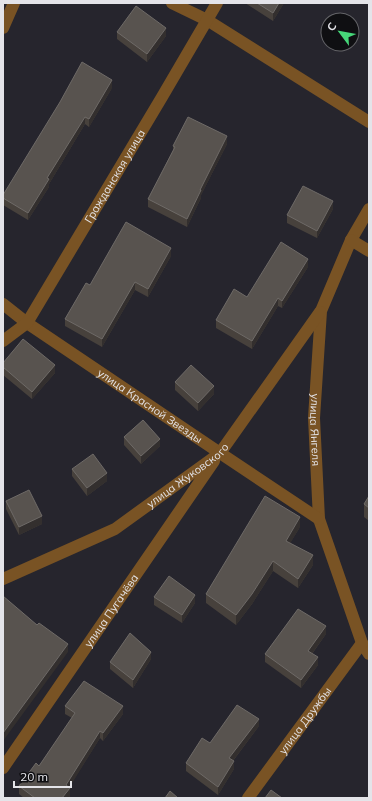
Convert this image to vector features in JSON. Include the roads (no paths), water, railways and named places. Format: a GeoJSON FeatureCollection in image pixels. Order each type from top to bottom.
{"type":"FeatureCollection","features":[{"type":"Feature","properties":{"kind":"street"},"geometry":{"type":"LineString","coordinates":[[3,28],[14,3]]}},
{"type":"Feature","properties":{"kind":"street"},"geometry":{"type":"LineString","coordinates":[[172,3],[207,20],[369,122]]}},
{"type":"Feature","properties":{"kind":"street","name":"Гражданская улица"},"geometry":{"type":"LineString","coordinates":[[3,341],[27,323],[217,3]]}},
{"type":"Feature","properties":{"kind":"street","name":"улица Янгеля"},"geometry":{"type":"LineString","coordinates":[[366,648],[319,518],[314,418],[321,311],[351,240],[369,209]]}},
{"type":"Feature","properties":{"kind":"street"},"geometry":{"type":"LineString","coordinates":[[351,240],[369,251]]}},
{"type":"Feature","properties":{"kind":"street","name":"улица Красной Звезды"},"geometry":{"type":"LineString","coordinates":[[3,304],[27,323],[220,454],[319,518]]}},
{"type":"Feature","properties":{"kind":"street","name":"улица Жуковского"},"geometry":{"type":"LineString","coordinates":[[3,579],[115,529],[220,454],[321,311]]}},
{"type":"Feature","properties":{"kind":"street","name":"улица Пугачёва"},"geometry":{"type":"LineString","coordinates":[[3,768],[220,454]]}},
{"type":"Feature","properties":{"kind":"street","name":"улица Дружбы"},"geometry":{"type":"LineString","coordinates":[[248,798],[366,648]]}}]}
